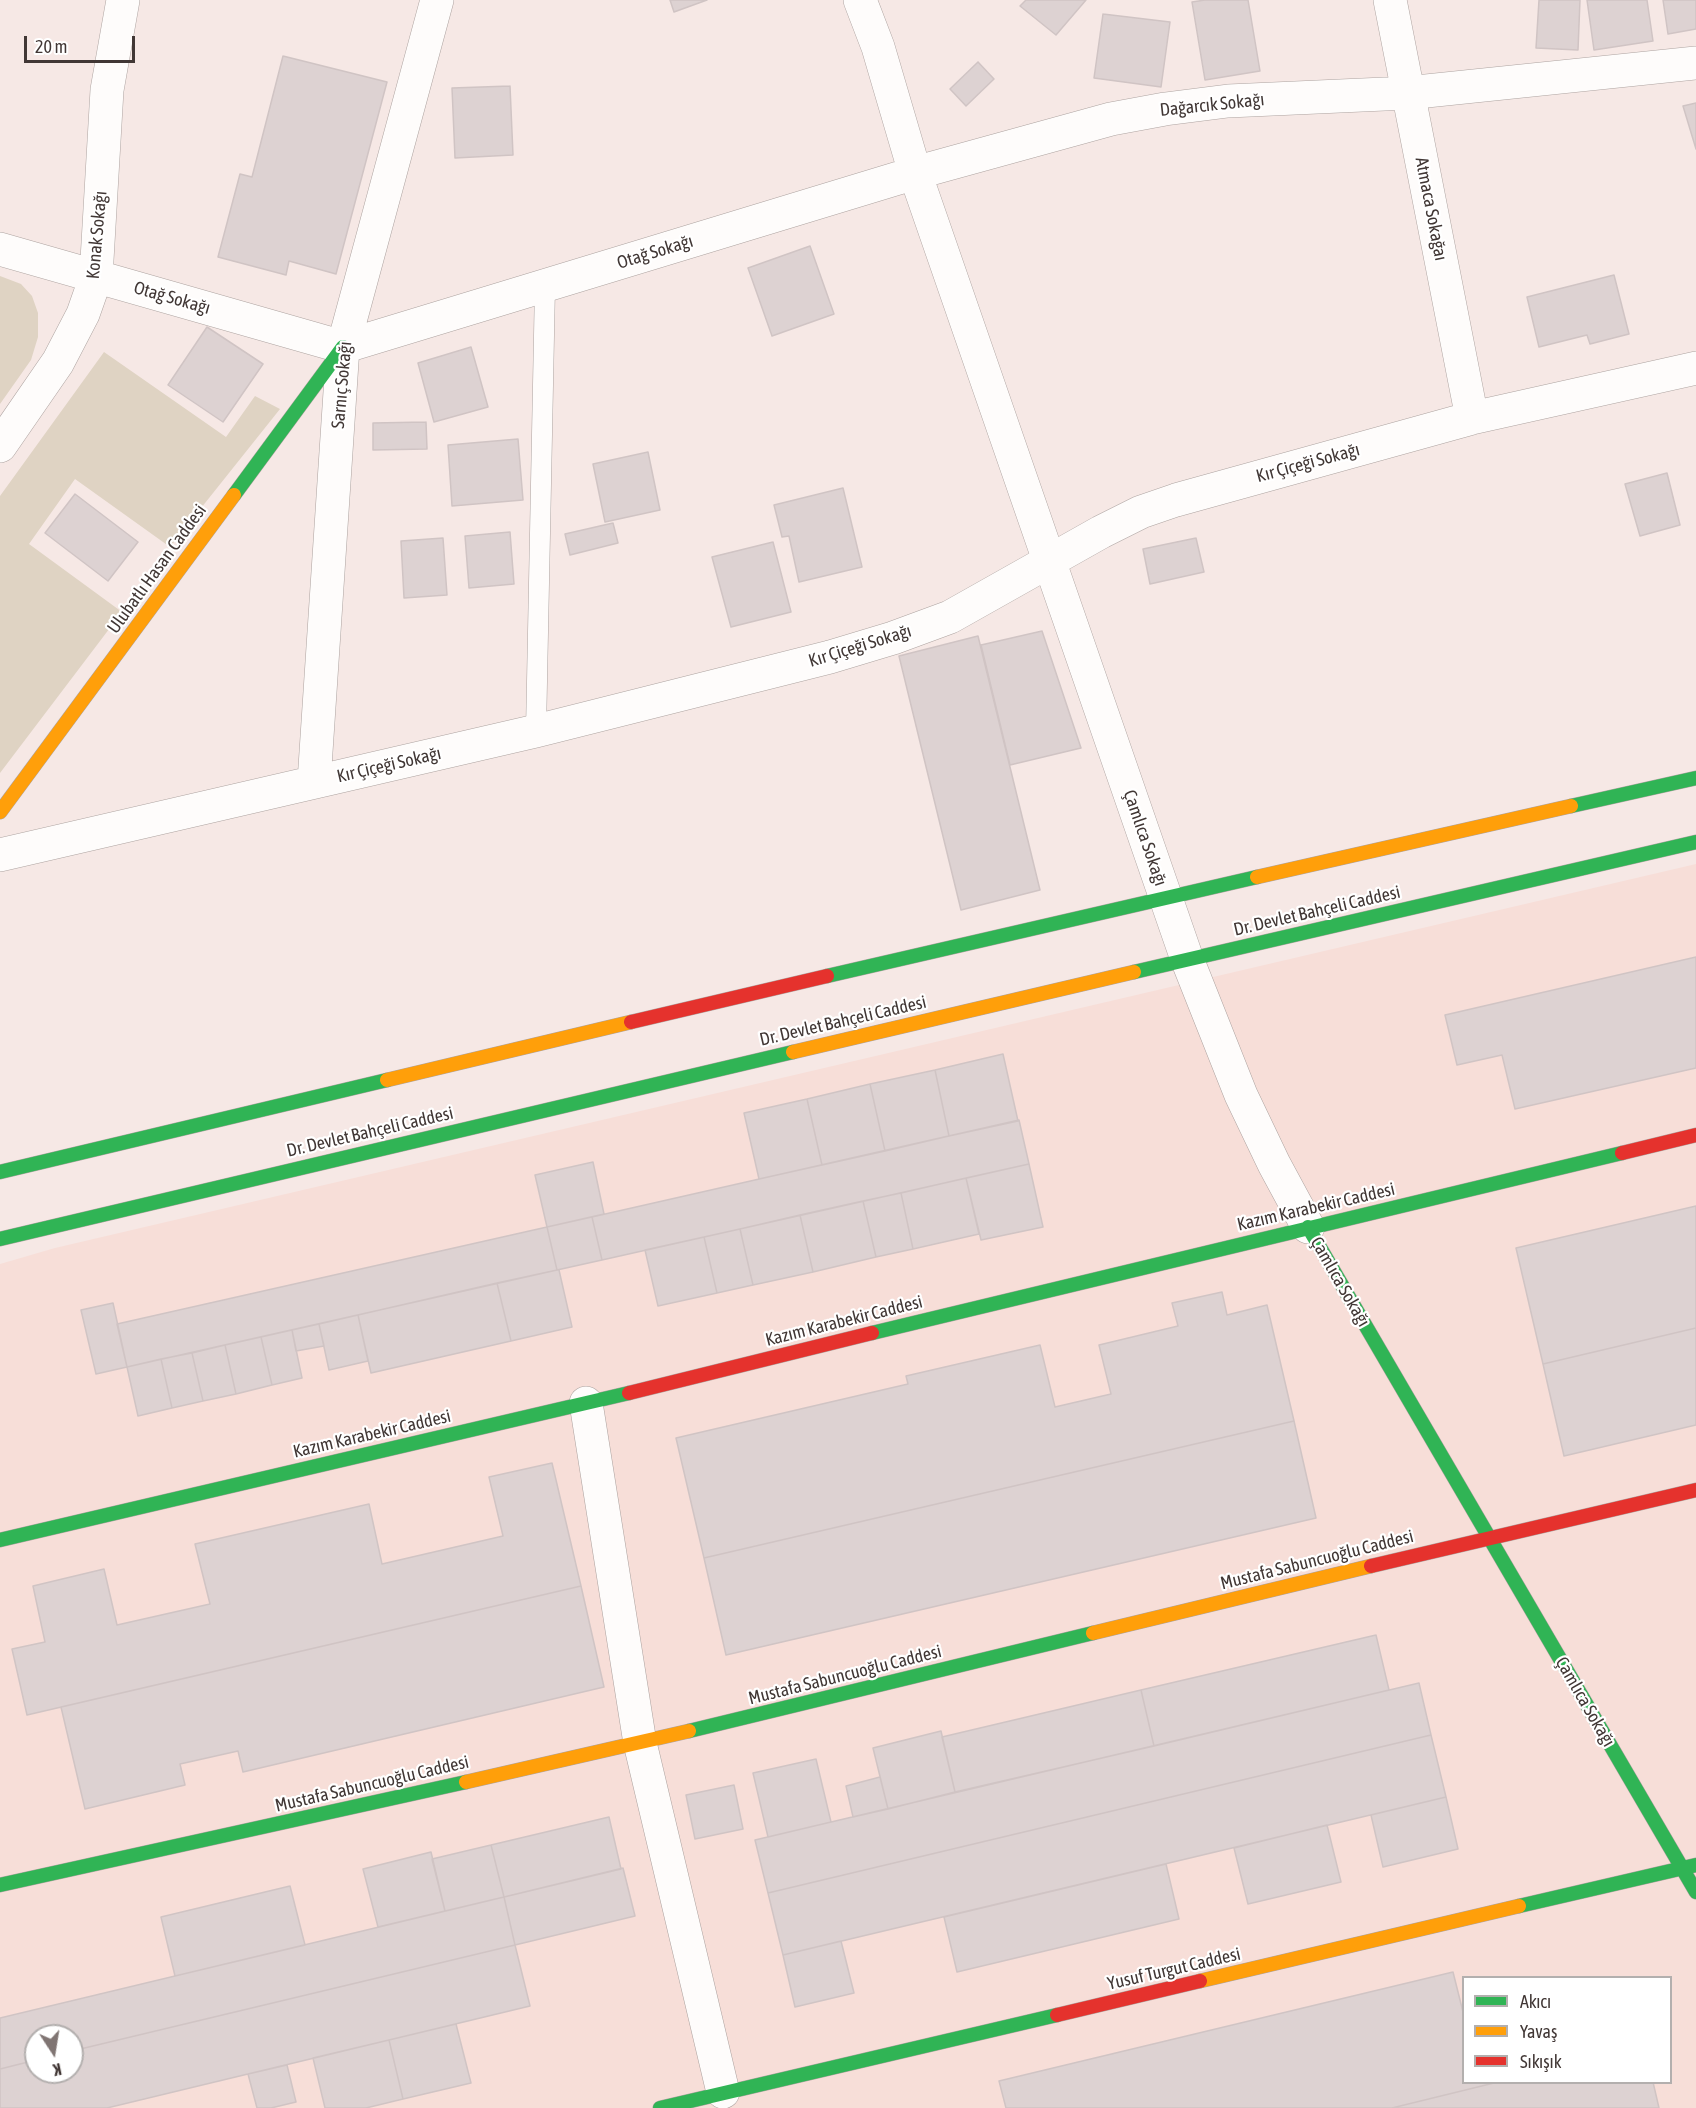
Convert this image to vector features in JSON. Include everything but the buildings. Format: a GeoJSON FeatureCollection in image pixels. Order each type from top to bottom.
{"type":"FeatureCollection","features":[{"type":"Feature","properties":{"kind":"street","name":"Konak Sokağı"},"geometry":{"type":"LineString","coordinates":[[0,446],[58,362],[83,314],[96,277],[107,90],[123,0]]}},
{"type":"Feature","properties":{"kind":"street","name":"Sarnıç Sokağı"},"geometry":{"type":"LineString","coordinates":[[314,782],[343,347],[437,0]]}},
{"type":"Feature","properties":{"kind":"street"},"geometry":{"type":"LineString","coordinates":[[860,0],[879,47],[915,173],[1049,562]]}},
{"type":"Feature","properties":{"kind":"street","name":"Atmaca Sokağaı"},"geometry":{"type":"LineString","coordinates":[[1390,0],[1472,418]]}},
{"type":"Feature","properties":{"kind":"street","name":"Dağarcık Sokağı"},"geometry":{"type":"LineString","coordinates":[[915,173],[1111,119],[1165,109],[1228,101],[1407,93],[1696,63]]}},
{"type":"Feature","properties":{"kind":"street","name":"Otağ Sokağı"},"geometry":{"type":"LineString","coordinates":[[0,249],[343,347],[915,173]]}},
{"type":"Feature","properties":{"kind":"street","name":"Ulubatlı Hasan Caddesi"},"geometry":{"type":"LineString","coordinates":[[0,812],[343,347]]}},
{"type":"Feature","properties":{"kind":"street","name":"Kır Çiçeği Sokağı"},"geometry":{"type":"LineString","coordinates":[[0,855],[536,731],[830,657],[893,638],[950,617],[1111,527],[1142,512],[1176,500],[1472,418],[1696,368]]}},
{"type":"Feature","properties":{"kind":"street","name":"Çamlıca Sokağı"},"geometry":{"type":"LineString","coordinates":[[1049,562],[1187,959],[1241,1095],[1274,1164],[1308,1227],[1489,1537],[1689,1867],[1696,1892]]}},
{"type":"Feature","properties":{"kind":"street"},"geometry":{"type":"LineString","coordinates":[[0,1172],[1165,898],[1696,778]]}},
{"type":"Feature","properties":{"kind":"street","name":"Dr. Devlet Bahçeli Caddesi"},"geometry":{"type":"LineString","coordinates":[[0,1239],[1187,959],[1696,842]]}},
{"type":"Feature","properties":{"kind":"street","name":"Kazım Karabekir Caddesi"},"geometry":{"type":"LineString","coordinates":[[0,1540],[586,1403],[1696,1135]]}},
{"type":"Feature","properties":{"kind":"street"},"geometry":{"type":"LineString","coordinates":[[586,1403],[640,1743],[723,2092]]}},
{"type":"Feature","properties":{"kind":"street","name":"Mustafa Sabuncuoğlu Caddesi"},"geometry":{"type":"LineString","coordinates":[[0,1885],[640,1743],[1489,1537],[1696,1490]]}},
{"type":"Feature","properties":{"kind":"street","name":"Yusuf Turgut Caddesi"},"geometry":{"type":"LineString","coordinates":[[660,2108],[1689,1867]]}},
{"type":"Feature","properties":{"kind":"lane"},"geometry":{"type":"LineString","coordinates":[[536,731],[545,285]]}},
{"type":"Feature","properties":{"kind":"shaded area"},"geometry":{"type":"Polygon","coordinates":[[[0,276],[21,284],[32,296],[38,313],[38,337],[31,360],[0,404],[0,276]]]}},
{"type":"Feature","properties":{"kind":"shaded area"},"geometry":{"type":"Polygon","coordinates":[[[104,352],[226,437],[255,396],[280,409],[170,547],[75,479],[29,544],[122,612],[0,773],[0,496],[104,352]]]}},
{"type":"Feature","properties":{"kind":"shaded area"},"geometry":{"type":"Polygon","coordinates":[[[1696,864],[1696,2108],[0,2108],[0,1264],[55,1248],[1696,864]]]}},
{"type":"Feature","properties":{"kind":"traffic: fast"},"geometry":{"type":"LineString","coordinates":[[234,495],[343,347]]}},
{"type":"Feature","properties":{"kind":"traffic: fast"},"geometry":{"type":"LineString","coordinates":[[1571,806],[1696,778]]}},
{"type":"Feature","properties":{"kind":"traffic: fast"},"geometry":{"type":"LineString","coordinates":[[1134,972],[1696,842]]}},
{"type":"Feature","properties":{"kind":"traffic: fast"},"geometry":{"type":"LineString","coordinates":[[827,976],[1257,877]]}},
{"type":"Feature","properties":{"kind":"traffic: fast"},"geometry":{"type":"LineString","coordinates":[[0,1239],[793,1052]]}},
{"type":"Feature","properties":{"kind":"traffic: fast"},"geometry":{"type":"LineString","coordinates":[[0,1172],[387,1080]]}},
{"type":"Feature","properties":{"kind":"traffic: fast"},"geometry":{"type":"LineString","coordinates":[[872,1333],[1622,1153]]}},
{"type":"Feature","properties":{"kind":"traffic: fast"},"geometry":{"type":"LineString","coordinates":[[1308,1227],[1696,1892]]}},
{"type":"Feature","properties":{"kind":"traffic: fast"},"geometry":{"type":"LineString","coordinates":[[0,1540],[629,1393]]}},
{"type":"Feature","properties":{"kind":"traffic: fast"},"geometry":{"type":"LineString","coordinates":[[689,1731],[1093,1633]]}},
{"type":"Feature","properties":{"kind":"traffic: fast"},"geometry":{"type":"LineString","coordinates":[[0,1885],[466,1782]]}},
{"type":"Feature","properties":{"kind":"traffic: fast"},"geometry":{"type":"LineString","coordinates":[[1519,1906],[1696,1865]]}},
{"type":"Feature","properties":{"kind":"traffic: fast"},"geometry":{"type":"LineString","coordinates":[[660,2108],[1057,2015]]}},
{"type":"Feature","properties":{"kind":"traffic: slow"},"geometry":{"type":"LineString","coordinates":[[0,812],[234,495]]}},
{"type":"Feature","properties":{"kind":"traffic: slow"},"geometry":{"type":"LineString","coordinates":[[1257,877],[1571,806]]}},
{"type":"Feature","properties":{"kind":"traffic: slow"},"geometry":{"type":"LineString","coordinates":[[793,1052],[1134,972]]}},
{"type":"Feature","properties":{"kind":"traffic: slow"},"geometry":{"type":"LineString","coordinates":[[387,1080],[631,1022]]}},
{"type":"Feature","properties":{"kind":"traffic: slow"},"geometry":{"type":"LineString","coordinates":[[1093,1633],[1371,1566]]}},
{"type":"Feature","properties":{"kind":"traffic: slow"},"geometry":{"type":"LineString","coordinates":[[466,1782],[689,1731]]}},
{"type":"Feature","properties":{"kind":"traffic: slow"},"geometry":{"type":"LineString","coordinates":[[1200,1981],[1519,1906]]}},
{"type":"Feature","properties":{"kind":"traffic: jam"},"geometry":{"type":"LineString","coordinates":[[631,1022],[827,976]]}},
{"type":"Feature","properties":{"kind":"traffic: jam"},"geometry":{"type":"LineString","coordinates":[[1622,1153],[1696,1135]]}},
{"type":"Feature","properties":{"kind":"traffic: jam"},"geometry":{"type":"LineString","coordinates":[[629,1393],[872,1333]]}},
{"type":"Feature","properties":{"kind":"traffic: jam"},"geometry":{"type":"LineString","coordinates":[[1371,1566],[1696,1490]]}},
{"type":"Feature","properties":{"kind":"traffic: jam"},"geometry":{"type":"LineString","coordinates":[[1057,2015],[1200,1981]]}}]}
